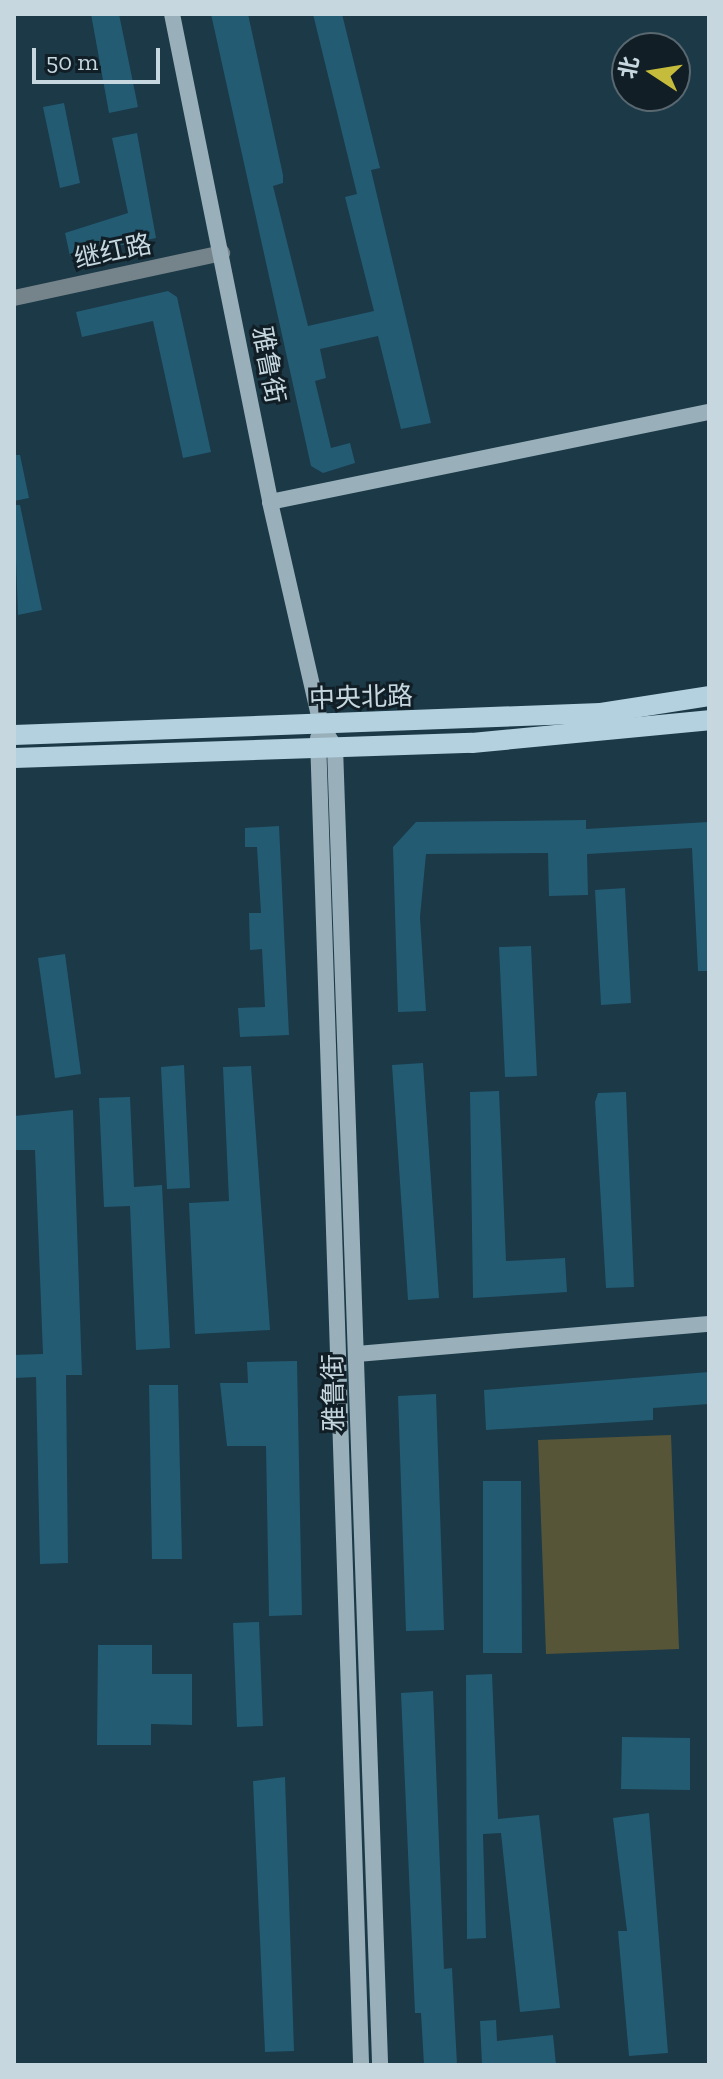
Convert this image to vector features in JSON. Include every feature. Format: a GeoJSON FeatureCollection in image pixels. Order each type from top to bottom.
{"type":"FeatureCollection","features":[{"type":"Feature","properties":{"kind":"main road","name":"雅鲁街"},"geometry":{"type":"LineString","coordinates":[[172,14],[270,502],[326,748],[357,1354],[380,2065]]}},
{"type":"Feature","properties":{"kind":"main road"},"geometry":{"type":"LineString","coordinates":[[270,502],[709,412]]}},
{"type":"Feature","properties":{"kind":"main road","name":"中央北路"},"geometry":{"type":"LineString","coordinates":[[14,735],[601,713],[709,696]]}},
{"type":"Feature","properties":{"kind":"main road","name":"中央北路"},"geometry":{"type":"LineString","coordinates":[[14,758],[603,736],[709,720]]}},
{"type":"Feature","properties":{"kind":"main road","name":"雅鲁街"},"geometry":{"type":"LineString","coordinates":[[326,748],[361,2065]]}},
{"type":"Feature","properties":{"kind":"main road"},"geometry":{"type":"LineString","coordinates":[[357,1354],[709,1324]]}},
{"type":"Feature","properties":{"kind":"street","name":"继红路"},"geometry":{"type":"LineString","coordinates":[[14,298],[222,253]]}},
{"type":"Feature","properties":{"kind":"shaded area"},"geometry":{"type":"Polygon","coordinates":[[[671,1435],[679,1649],[546,1654],[538,1440],[671,1435]]]}},
{"type":"Feature","properties":{"kind":"building"},"geometry":{"type":"Polygon","coordinates":[[[91,14],[119,14],[138,107],[109,113],[91,14]]]}},
{"type":"Feature","properties":{"kind":"building"},"geometry":{"type":"Polygon","coordinates":[[[211,14],[248,14],[283,175],[283,183],[273,186],[308,326],[374,311],[345,197],[357,194],[313,14],[342,14],[380,168],[371,170],[431,423],[401,429],[378,336],[320,349],[326,378],[315,381],[331,448],[350,443],[355,463],[323,473],[311,466],[211,14]]]}},
{"type":"Feature","properties":{"kind":"building"},"geometry":{"type":"Polygon","coordinates":[[[64,103],[80,183],[60,188],[43,107],[64,103]]]}},
{"type":"Feature","properties":{"kind":"building"},"geometry":{"type":"Polygon","coordinates":[[[137,133],[156,238],[70,256],[65,233],[128,213],[112,138],[137,133]]]}},
{"type":"Feature","properties":{"kind":"building"},"geometry":{"type":"Polygon","coordinates":[[[168,291],[177,297],[211,452],[183,458],[153,321],[82,337],[76,312],[168,291]]]}},
{"type":"Feature","properties":{"kind":"building"},"geometry":{"type":"Polygon","coordinates":[[[14,455],[20,455],[29,498],[14,501],[14,455]]]}},
{"type":"Feature","properties":{"kind":"building"},"geometry":{"type":"Polygon","coordinates":[[[14,505],[20,505],[42,610],[18,615],[14,505]]]}},
{"type":"Feature","properties":{"kind":"building"},"geometry":{"type":"Polygon","coordinates":[[[586,820],[586,829],[709,822],[709,971],[698,971],[692,848],[587,854],[588,895],[549,896],[548,853],[426,854],[420,917],[426,1011],[398,1012],[393,847],[416,822],[586,820]]]}},
{"type":"Feature","properties":{"kind":"building"},"geometry":{"type":"Polygon","coordinates":[[[279,826],[289,1035],[240,1037],[238,1008],[265,1007],[262,949],[250,950],[249,913],[261,913],[257,847],[245,847],[245,828],[279,826]]]}},
{"type":"Feature","properties":{"kind":"building"},"geometry":{"type":"Polygon","coordinates":[[[625,888],[631,1003],[601,1005],[595,890],[625,888]]]}},
{"type":"Feature","properties":{"kind":"building"},"geometry":{"type":"Polygon","coordinates":[[[531,946],[537,1076],[505,1077],[499,947],[531,946]]]}},
{"type":"Feature","properties":{"kind":"building"},"geometry":{"type":"Polygon","coordinates":[[[65,954],[81,1074],[55,1078],[38,958],[65,954]]]}},
{"type":"Feature","properties":{"kind":"building"},"geometry":{"type":"Polygon","coordinates":[[[423,1063],[439,1298],[408,1300],[392,1065],[423,1063]]]}},
{"type":"Feature","properties":{"kind":"building"},"geometry":{"type":"Polygon","coordinates":[[[184,1065],[190,1188],[167,1189],[161,1067],[184,1065]]]}},
{"type":"Feature","properties":{"kind":"building"},"geometry":{"type":"Polygon","coordinates":[[[251,1066],[270,1330],[195,1334],[189,1203],[229,1201],[223,1067],[251,1066]]]}},
{"type":"Feature","properties":{"kind":"building"},"geometry":{"type":"Polygon","coordinates":[[[499,1091],[506,1261],[565,1258],[567,1292],[473,1298],[470,1092],[499,1091]]]}},
{"type":"Feature","properties":{"kind":"building"},"geometry":{"type":"Polygon","coordinates":[[[626,1092],[634,1287],[606,1288],[595,1102],[598,1093],[626,1092]]]}},
{"type":"Feature","properties":{"kind":"building"},"geometry":{"type":"Polygon","coordinates":[[[130,1097],[134,1187],[162,1185],[170,1348],[136,1350],[130,1206],[104,1207],[99,1098],[130,1097]]]}},
{"type":"Feature","properties":{"kind":"building"},"geometry":{"type":"Polygon","coordinates":[[[73,1110],[82,1375],[66,1375],[68,1563],[40,1564],[36,1377],[14,1378],[14,1355],[43,1354],[35,1150],[14,1150],[14,1116],[73,1110]]]}},
{"type":"Feature","properties":{"kind":"building"},"geometry":{"type":"Polygon","coordinates":[[[297,1361],[302,1615],[269,1616],[266,1446],[227,1446],[220,1383],[248,1383],[247,1362],[297,1361]]]}},
{"type":"Feature","properties":{"kind":"building"},"geometry":{"type":"Polygon","coordinates":[[[709,1372],[709,1404],[653,1408],[653,1420],[486,1430],[484,1390],[709,1372]]]}},
{"type":"Feature","properties":{"kind":"building"},"geometry":{"type":"Polygon","coordinates":[[[149,1385],[178,1385],[182,1559],[152,1559],[149,1385]]]}},
{"type":"Feature","properties":{"kind":"building"},"geometry":{"type":"Polygon","coordinates":[[[436,1394],[444,1630],[406,1631],[398,1396],[436,1394]]]}},
{"type":"Feature","properties":{"kind":"building"},"geometry":{"type":"Polygon","coordinates":[[[483,1481],[521,1481],[522,1653],[483,1653],[483,1481]]]}},
{"type":"Feature","properties":{"kind":"building"},"geometry":{"type":"Polygon","coordinates":[[[259,1622],[263,1726],[237,1727],[233,1623],[259,1622]]]}},
{"type":"Feature","properties":{"kind":"building"},"geometry":{"type":"Polygon","coordinates":[[[98,1645],[152,1645],[152,1674],[192,1674],[192,1725],[151,1724],[151,1745],[97,1745],[98,1645]]]}},
{"type":"Feature","properties":{"kind":"building"},"geometry":{"type":"Polygon","coordinates":[[[492,1674],[498,1819],[539,1815],[560,2008],[520,2012],[501,1833],[483,1834],[486,1938],[467,1939],[466,1675],[492,1674]]]}},
{"type":"Feature","properties":{"kind":"building"},"geometry":{"type":"Polygon","coordinates":[[[433,1691],[444,1969],[452,1968],[457,2065],[424,2065],[421,2013],[415,2013],[401,1693],[433,1691]]]}},
{"type":"Feature","properties":{"kind":"building"},"geometry":{"type":"Polygon","coordinates":[[[622,1737],[690,1738],[690,1790],[621,1789],[622,1737]]]}},
{"type":"Feature","properties":{"kind":"building"},"geometry":{"type":"Polygon","coordinates":[[[285,1777],[294,2051],[265,2052],[253,1781],[285,1777]]]}},
{"type":"Feature","properties":{"kind":"building"},"geometry":{"type":"Polygon","coordinates":[[[649,1813],[668,2053],[629,2056],[618,1931],[627,1931],[613,1818],[649,1813]]]}},
{"type":"Feature","properties":{"kind":"building"},"geometry":{"type":"Polygon","coordinates":[[[496,2020],[497,2041],[553,2035],[556,2065],[482,2065],[480,2021],[496,2020]]]}}]}
